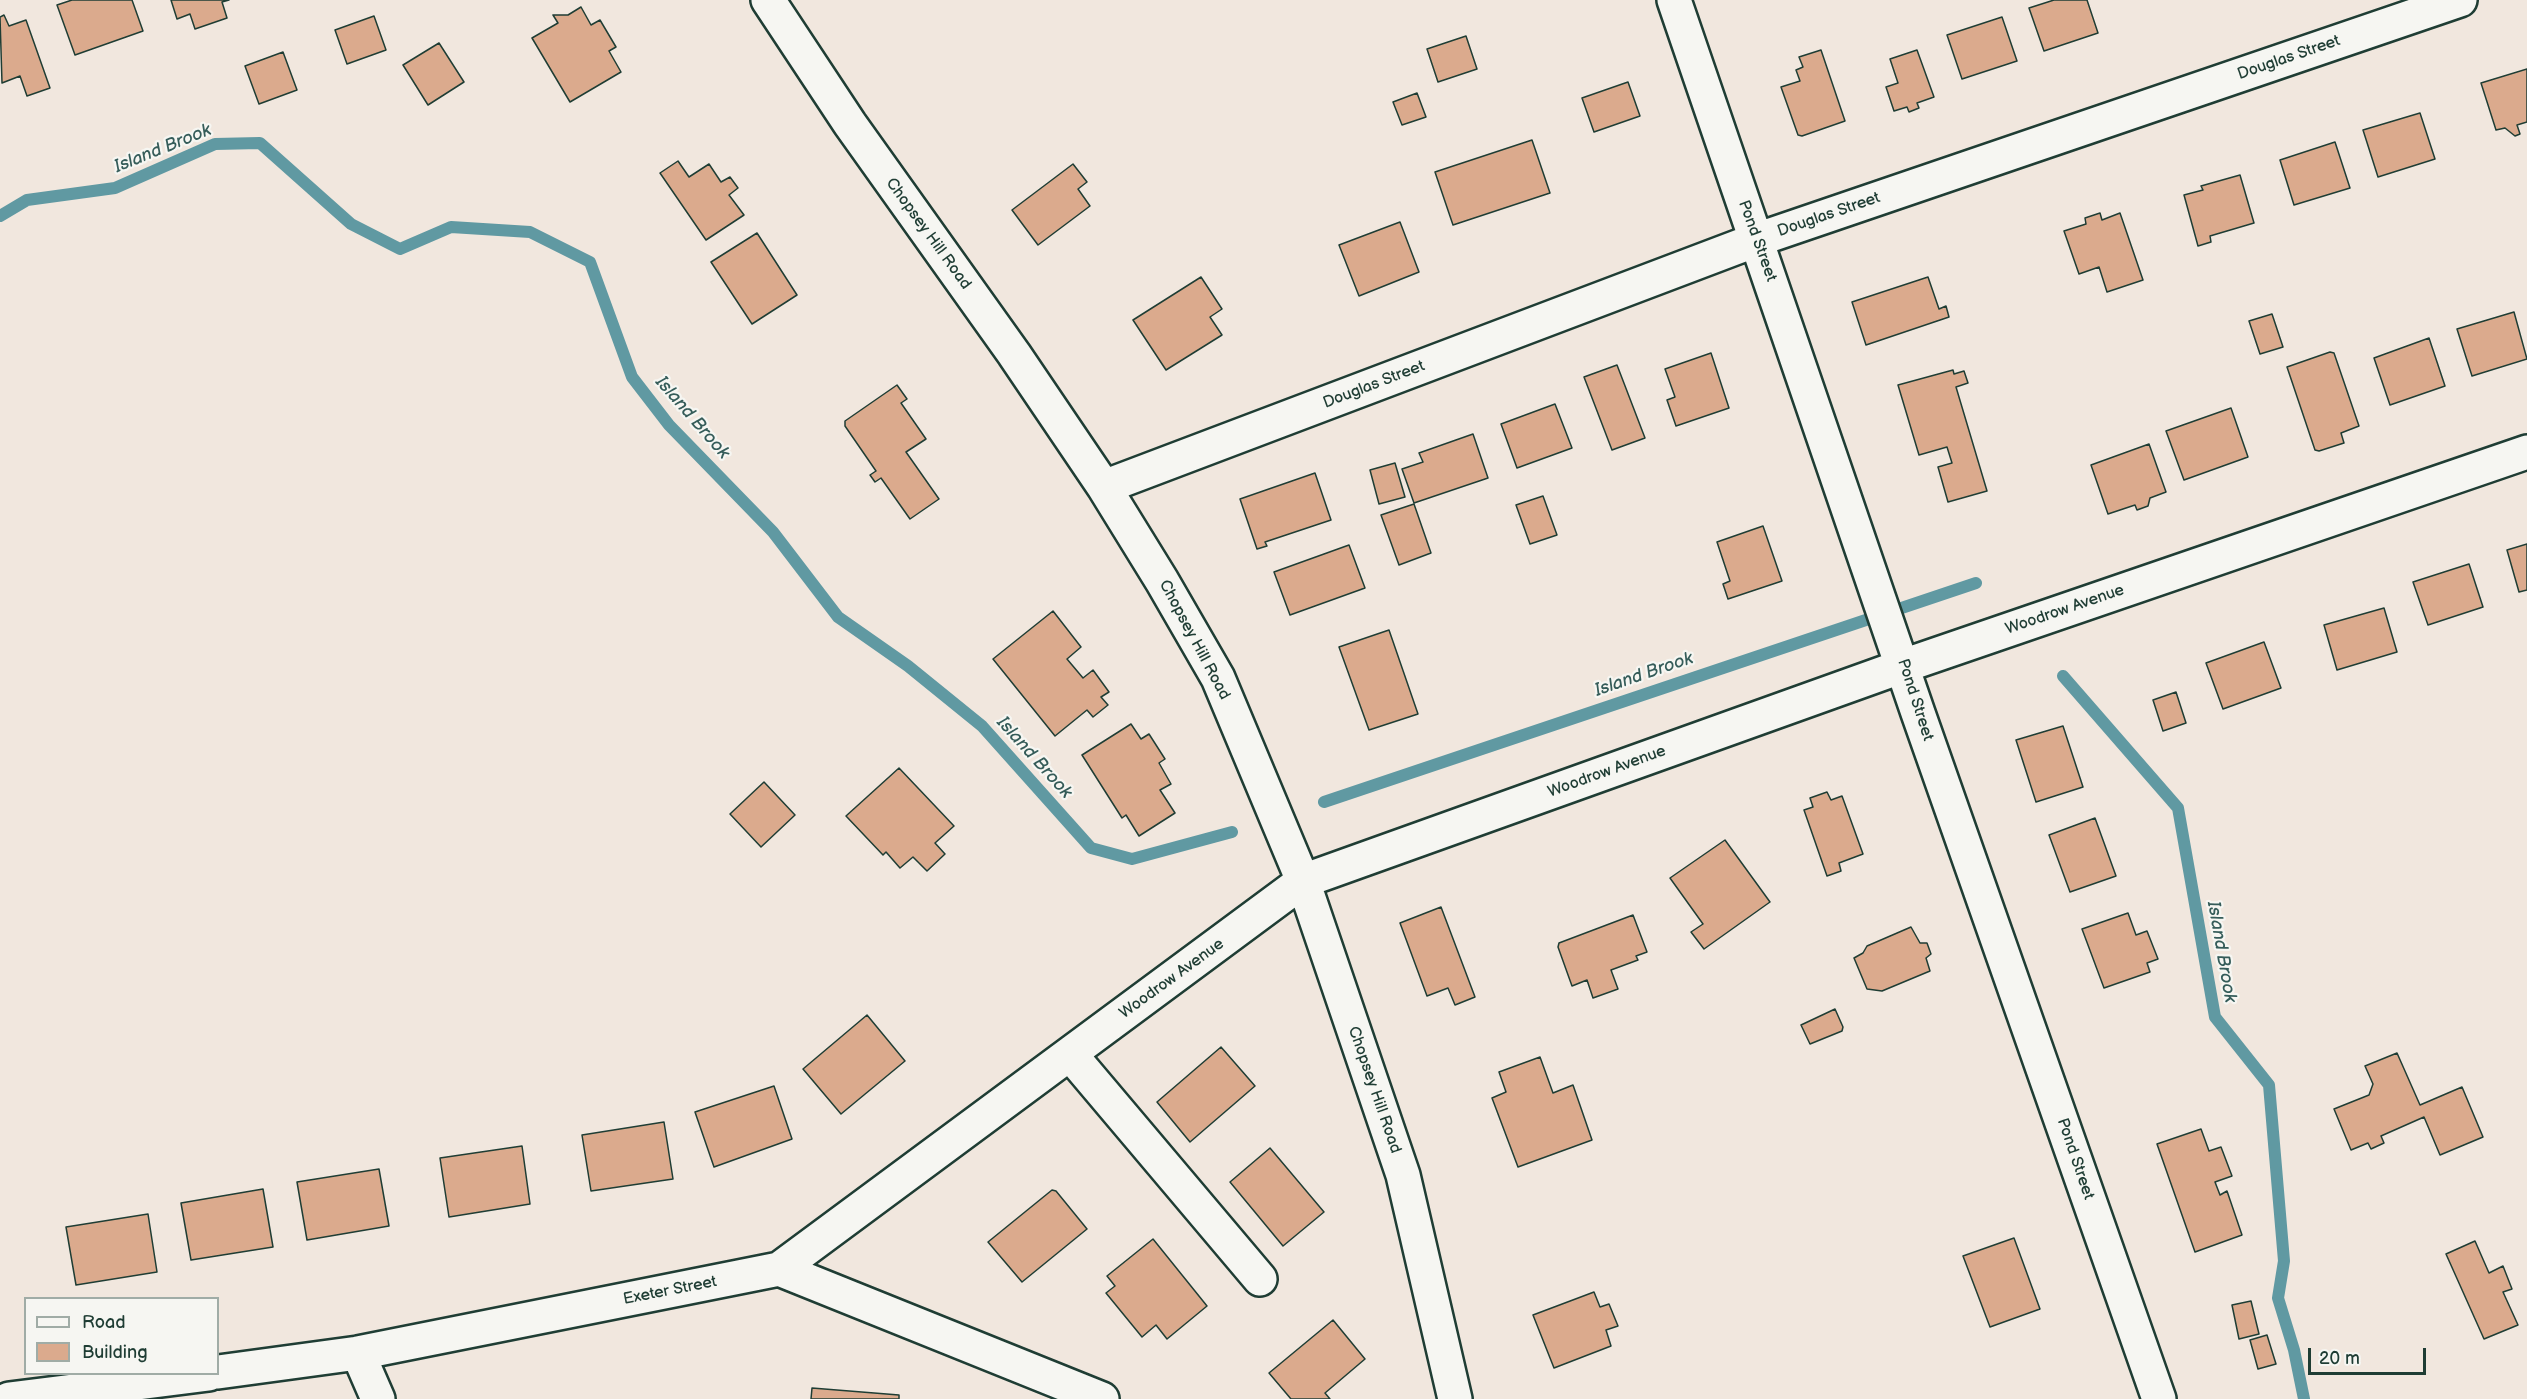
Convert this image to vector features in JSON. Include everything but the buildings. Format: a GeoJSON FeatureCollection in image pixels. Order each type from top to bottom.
{"type":"FeatureCollection","features":[{"type":"Feature","properties":{"kind":"street","name":"Chopsey Hill Road"},"geometry":{"type":"LineString","coordinates":[[768,0],[850,124],[1014,354],[1104,487],[1218,678],[1304,881],[1403,1174],[1455,1399]]}},
{"type":"Feature","properties":{"kind":"street","name":"Pond Street"},"geometry":{"type":"LineString","coordinates":[[1674,0],[2159,1399]]}},
{"type":"Feature","properties":{"kind":"street","name":"Douglas Street"},"geometry":{"type":"LineString","coordinates":[[1104,487],[1756,240],[2460,0]]}},
{"type":"Feature","properties":{"kind":"street","name":"Woodrow Avenue"},"geometry":{"type":"LineString","coordinates":[[779,1269],[1304,881],[1903,666],[2527,452]]}},
{"type":"Feature","properties":{"kind":"street"},"geometry":{"type":"LineString","coordinates":[[1070,1054],[1260,1279]]}},
{"type":"Feature","properties":{"kind":"street"},"geometry":{"type":"LineString","coordinates":[[779,1269],[1085,1390],[1102,1399]]}},
{"type":"Feature","properties":{"kind":"street","name":"Exeter Street"},"geometry":{"type":"LineString","coordinates":[[219,1372],[358,1353],[779,1269]]}},
{"type":"Feature","properties":{"kind":"street"},"geometry":{"type":"LineString","coordinates":[[358,1353],[378,1399]]}},
{"type":"Feature","properties":{"kind":"street"},"geometry":{"type":"LineString","coordinates":[[9,1399],[98,1394],[203,1375]]}},
{"type":"Feature","properties":{"kind":"waterway","name":"Island Brook"},"geometry":{"type":"LineString","coordinates":[[0,216],[27,200],[115,188],[215,144],[260,143],[351,224],[400,249],[451,227],[530,232],[590,262],[632,377],[669,425],[773,532],[838,617],[908,666],[982,726],[1091,848],[1132,859],[1232,832]]}},
{"type":"Feature","properties":{"kind":"waterway","name":"Island Brook"},"geometry":{"type":"LineString","coordinates":[[1324,802],[1976,583]]}},
{"type":"Feature","properties":{"kind":"waterway","name":"Island Brook"},"geometry":{"type":"LineString","coordinates":[[2063,676],[2178,808],[2215,1017],[2269,1085],[2284,1261],[2278,1298],[2294,1350],[2304,1399]]}}]}
